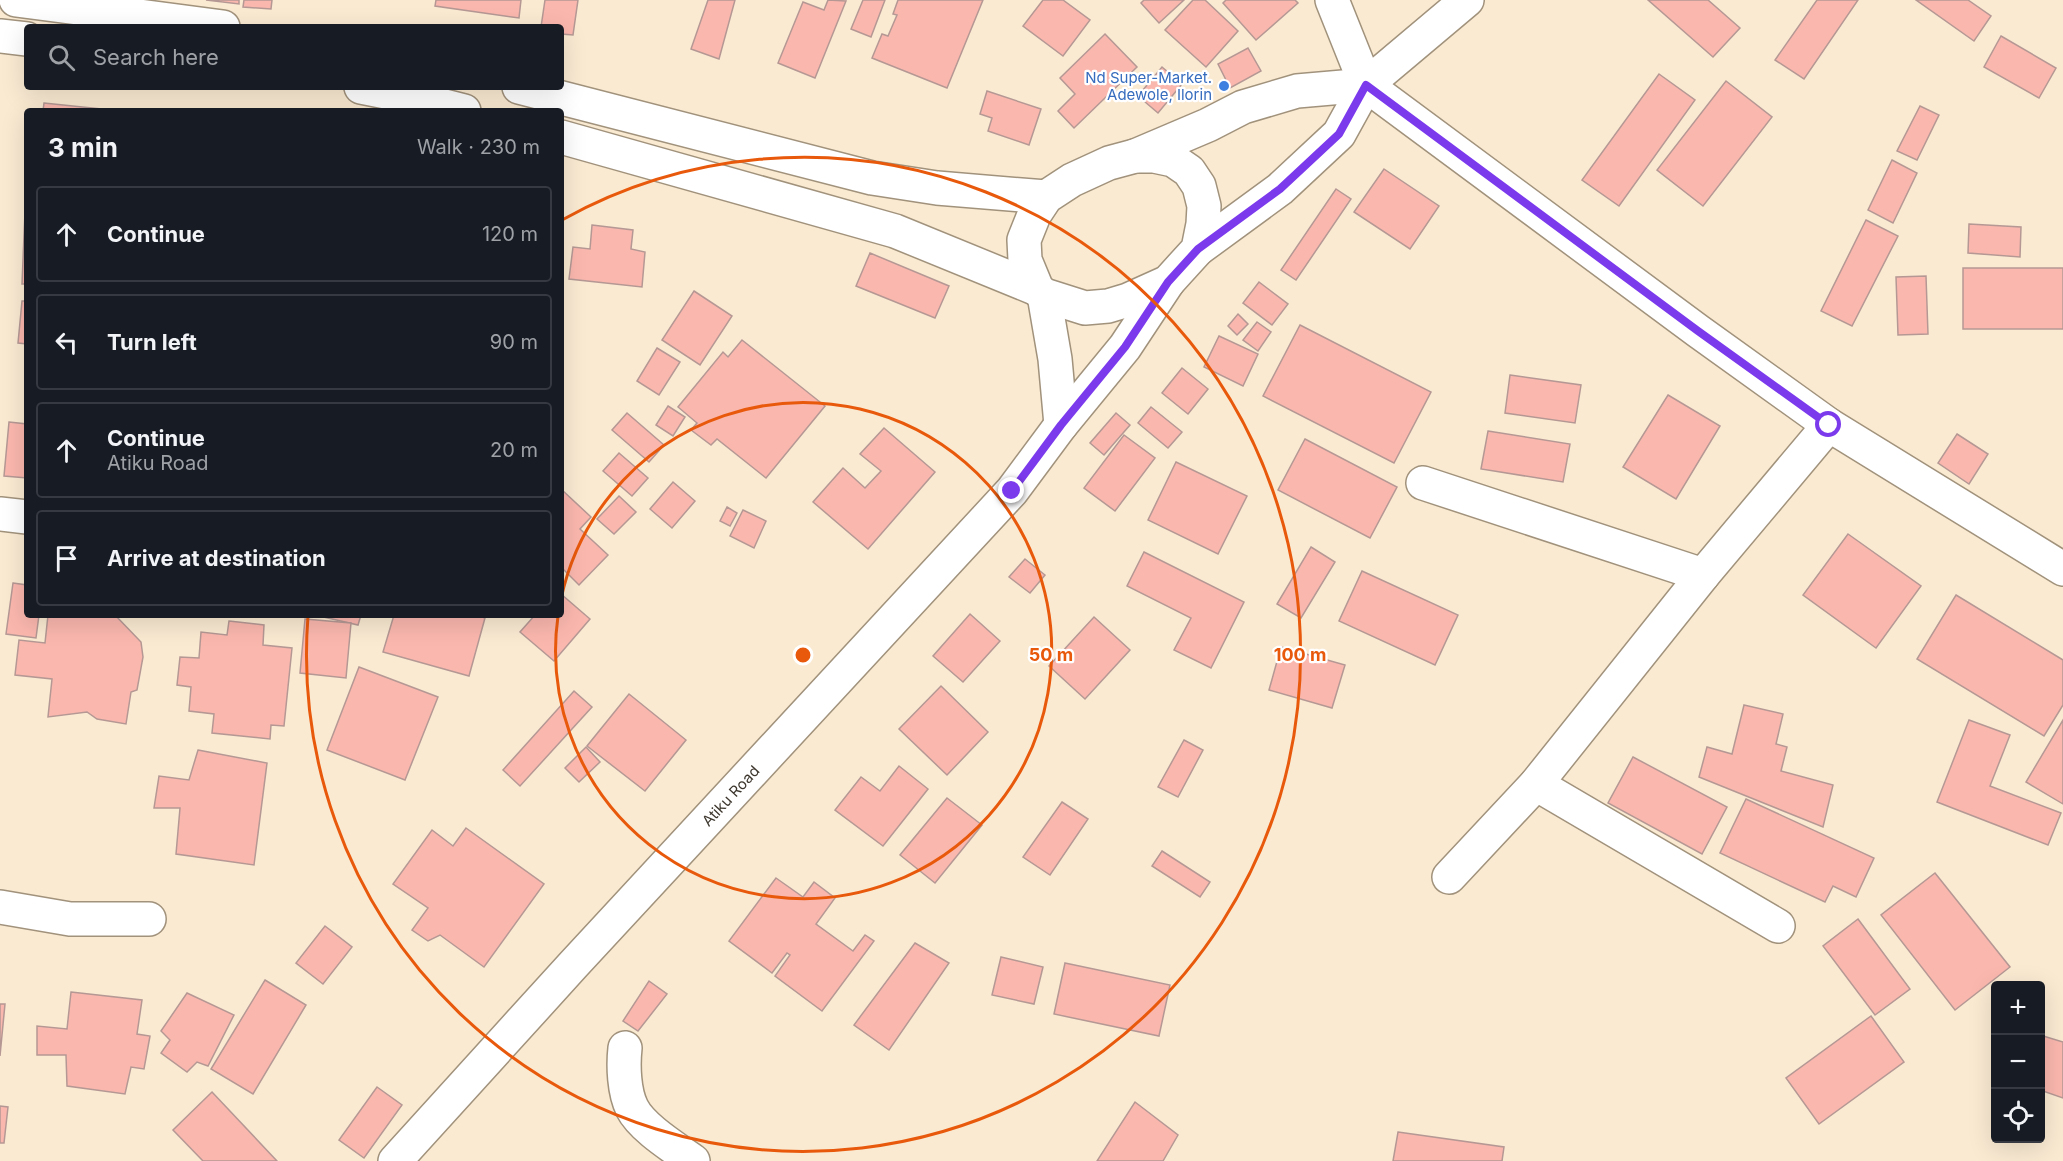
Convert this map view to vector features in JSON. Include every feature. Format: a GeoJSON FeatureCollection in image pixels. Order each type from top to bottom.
{"type":"FeatureCollection","features":[{"type":"Feature","properties":{"kind":"street"},"geometry":{"type":"LineString","coordinates":[[16,0],[200,24]]}},
{"type":"Feature","properties":{"kind":"street"},"geometry":{"type":"LineString","coordinates":[[1332,0],[1366,85],[1829,425],[2063,569]]}},
{"type":"Feature","properties":{"kind":"street"},"geometry":{"type":"LineString","coordinates":[[564,138],[896,231],[1085,308],[1108,306],[1128,300],[1168,282],[1198,249],[1280,189],[1339,134],[1366,85],[1467,0]]}},
{"type":"Feature","properties":{"kind":"street"},"geometry":{"type":"LineString","coordinates":[[0,36],[24,39]]}},
{"type":"Feature","properties":{"kind":"street"},"geometry":{"type":"LineString","coordinates":[[1061,425],[1055,359],[1041,292],[1025,260],[1024,240],[1034,215],[1046,197],[1072,180],[1109,163],[1135,156],[1254,104],[1297,91],[1366,85]]}},
{"type":"Feature","properties":{"kind":"street"},"geometry":{"type":"LineString","coordinates":[[378,90],[453,108]]}},
{"type":"Feature","properties":{"kind":"street"},"geometry":{"type":"LineString","coordinates":[[531,90],[872,178],[936,189],[1046,197]]}},
{"type":"Feature","properties":{"kind":"street"},"geometry":{"type":"LineString","coordinates":[[1135,156],[1154,156],[1173,160],[1189,171],[1198,186],[1204,206],[1198,249]]}},
{"type":"Feature","properties":{"kind":"street","name":"Atiku Road"},"geometry":{"type":"LineString","coordinates":[[395,1161],[573,965],[1012,491],[1061,425],[1125,347],[1168,282]]}},
{"type":"Feature","properties":{"kind":"street"},"geometry":{"type":"LineString","coordinates":[[1449,877],[1536,784],[1703,575],[1829,425]]}},
{"type":"Feature","properties":{"kind":"street"},"geometry":{"type":"LineString","coordinates":[[1423,483],[1703,575]]}},
{"type":"Feature","properties":{"kind":"street"},"geometry":{"type":"LineString","coordinates":[[0,514],[24,517]]}},
{"type":"Feature","properties":{"kind":"street"},"geometry":{"type":"LineString","coordinates":[[1536,784],[1778,926]]}},
{"type":"Feature","properties":{"kind":"street"},"geometry":{"type":"LineString","coordinates":[[0,907],[70,919],[149,919]]}},
{"type":"Feature","properties":{"kind":"street"},"geometry":{"type":"LineString","coordinates":[[625,1048],[627,1092],[632,1109],[644,1124],[693,1161]]}},
{"type":"Feature","properties":{"kind":"building"},"geometry":{"type":"Polygon","coordinates":[[[206,0],[239,0],[239,4],[206,0]]]}},
{"type":"Feature","properties":{"kind":"building"},"geometry":{"type":"Polygon","coordinates":[[[244,0],[272,0],[271,9],[243,7],[244,0]]]}},
{"type":"Feature","properties":{"kind":"building"},"geometry":{"type":"Polygon","coordinates":[[[436,0],[521,0],[519,18],[435,6],[436,0]]]}},
{"type":"Feature","properties":{"kind":"building"},"geometry":{"type":"Polygon","coordinates":[[[545,0],[578,0],[573,35],[564,34],[564,24],[541,24],[545,0]]]}},
{"type":"Feature","properties":{"kind":"building"},"geometry":{"type":"Polygon","coordinates":[[[708,0],[735,0],[719,59],[691,49],[708,0]]]}},
{"type":"Feature","properties":{"kind":"building"},"geometry":{"type":"Polygon","coordinates":[[[828,0],[846,1],[815,78],[778,63],[803,2],[824,10],[828,0]]]}},
{"type":"Feature","properties":{"kind":"building"},"geometry":{"type":"Polygon","coordinates":[[[863,0],[885,0],[871,37],[851,29],[863,0]]]}},
{"type":"Feature","properties":{"kind":"building"},"geometry":{"type":"Polygon","coordinates":[[[898,0],[983,0],[947,88],[872,58],[882,34],[888,36],[897,15],[893,14],[898,0]]]}},
{"type":"Feature","properties":{"kind":"building"},"geometry":{"type":"Polygon","coordinates":[[[1043,0],[1063,0],[1090,20],[1063,56],[1023,26],[1043,0]]]}},
{"type":"Feature","properties":{"kind":"building"},"geometry":{"type":"Polygon","coordinates":[[[1144,0],[1184,0],[1159,23],[1141,3],[1144,0]]]}},
{"type":"Feature","properties":{"kind":"building"},"geometry":{"type":"Polygon","coordinates":[[[1193,0],[1205,0],[1238,31],[1206,67],[1165,30],[1193,0]]]}},
{"type":"Feature","properties":{"kind":"building"},"geometry":{"type":"Polygon","coordinates":[[[1226,0],[1295,0],[1298,3],[1256,40],[1223,3],[1226,0]]]}},
{"type":"Feature","properties":{"kind":"building"},"geometry":{"type":"Polygon","coordinates":[[[1648,0],[1708,0],[1740,28],[1713,57],[1648,0]]]}},
{"type":"Feature","properties":{"kind":"building"},"geometry":{"type":"Polygon","coordinates":[[[1817,0],[1858,0],[1804,79],[1775,60],[1817,0]]]}},
{"type":"Feature","properties":{"kind":"building"},"geometry":{"type":"Polygon","coordinates":[[[1916,0],[1968,0],[1991,16],[1974,41],[1916,0]]]}},
{"type":"Feature","properties":{"kind":"building"},"geometry":{"type":"Polygon","coordinates":[[[1105,34],[1137,67],[1074,128],[1058,111],[1075,94],[1060,78],[1105,34]]]}},
{"type":"Feature","properties":{"kind":"building"},"geometry":{"type":"Polygon","coordinates":[[[2001,36],[2056,68],[2039,98],[1984,67],[2001,36]]]}},
{"type":"Feature","properties":{"kind":"building"},"geometry":{"type":"Polygon","coordinates":[[[1248,48],[1261,71],[1230,88],[1218,64],[1248,48]]]}},
{"type":"Feature","properties":{"kind":"building"},"geometry":{"type":"Polygon","coordinates":[[[1162,67],[1182,84],[1158,113],[1138,96],[1162,67]]]}},
{"type":"Feature","properties":{"kind":"building"},"geometry":{"type":"Polygon","coordinates":[[[1659,74],[1695,100],[1619,206],[1582,180],[1659,74]]]}},
{"type":"Feature","properties":{"kind":"building"},"geometry":{"type":"Polygon","coordinates":[[[1726,81],[1772,117],[1703,206],[1657,170],[1726,81]]]}},
{"type":"Feature","properties":{"kind":"building"},"geometry":{"type":"Polygon","coordinates":[[[987,91],[1041,109],[1029,145],[988,131],[992,118],[980,114],[987,91]]]}},
{"type":"Feature","properties":{"kind":"building"},"geometry":{"type":"Polygon","coordinates":[[[44,103],[92,108],[43,108],[44,103]]]}},
{"type":"Feature","properties":{"kind":"building"},"geometry":{"type":"Polygon","coordinates":[[[1920,106],[1939,115],[1917,160],[1897,151],[1920,106]]]}},
{"type":"Feature","properties":{"kind":"building"},"geometry":{"type":"Polygon","coordinates":[[[1892,160],[1917,173],[1893,223],[1868,210],[1892,160]]]}},
{"type":"Feature","properties":{"kind":"building"},"geometry":{"type":"Polygon","coordinates":[[[1384,169],[1439,206],[1410,249],[1354,212],[1384,169]]]}},
{"type":"Feature","properties":{"kind":"building"},"geometry":{"type":"Polygon","coordinates":[[[1336,189],[1351,199],[1296,280],[1281,270],[1336,189]]]}},
{"type":"Feature","properties":{"kind":"building"},"geometry":{"type":"Polygon","coordinates":[[[1866,220],[1898,236],[1852,326],[1821,311],[1866,220]]]}},
{"type":"Feature","properties":{"kind":"building"},"geometry":{"type":"Polygon","coordinates":[[[1969,224],[2021,227],[2020,257],[1968,253],[1969,224]]]}},
{"type":"Feature","properties":{"kind":"building"},"geometry":{"type":"Polygon","coordinates":[[[592,225],[633,230],[631,249],[645,252],[642,287],[569,279],[573,247],[590,249],[592,225]]]}},
{"type":"Feature","properties":{"kind":"building"},"geometry":{"type":"Polygon","coordinates":[[[24,236],[24,284],[22,284],[24,236]]]}},
{"type":"Feature","properties":{"kind":"building"},"geometry":{"type":"Polygon","coordinates":[[[870,253],[949,286],[935,318],[856,286],[870,253]]]}},
{"type":"Feature","properties":{"kind":"building"},"geometry":{"type":"Polygon","coordinates":[[[1963,268],[2063,268],[2063,329],[1963,329],[1963,268]]]}},
{"type":"Feature","properties":{"kind":"building"},"geometry":{"type":"Polygon","coordinates":[[[1926,276],[1928,334],[1898,335],[1896,277],[1926,276]]]}},
{"type":"Feature","properties":{"kind":"building"},"geometry":{"type":"Polygon","coordinates":[[[1259,282],[1288,304],[1272,325],[1243,303],[1259,282]]]}},
{"type":"Feature","properties":{"kind":"building"},"geometry":{"type":"Polygon","coordinates":[[[694,291],[732,316],[700,365],[662,340],[694,291]]]}},
{"type":"Feature","properties":{"kind":"building"},"geometry":{"type":"Polygon","coordinates":[[[22,301],[24,301],[24,344],[18,343],[22,301]]]}},
{"type":"Feature","properties":{"kind":"building"},"geometry":{"type":"Polygon","coordinates":[[[1238,314],[1248,324],[1237,335],[1228,326],[1238,314]]]}},
{"type":"Feature","properties":{"kind":"building"},"geometry":{"type":"Polygon","coordinates":[[[1257,322],[1271,332],[1258,351],[1243,340],[1257,322]]]}},
{"type":"Feature","properties":{"kind":"building"},"geometry":{"type":"Polygon","coordinates":[[[1300,325],[1431,392],[1394,463],[1263,396],[1300,325]]]}},
{"type":"Feature","properties":{"kind":"building"},"geometry":{"type":"Polygon","coordinates":[[[1219,336],[1258,354],[1243,386],[1204,367],[1219,336]]]}},
{"type":"Feature","properties":{"kind":"building"},"geometry":{"type":"Polygon","coordinates":[[[742,340],[825,406],[766,478],[717,439],[711,445],[691,430],[697,423],[678,407],[723,352],[728,357],[742,340]]]}},
{"type":"Feature","properties":{"kind":"building"},"geometry":{"type":"Polygon","coordinates":[[[657,348],[680,362],[659,395],[637,381],[657,348]]]}},
{"type":"Feature","properties":{"kind":"building"},"geometry":{"type":"Polygon","coordinates":[[[1182,368],[1208,389],[1188,414],[1162,393],[1182,368]]]}},
{"type":"Feature","properties":{"kind":"building"},"geometry":{"type":"Polygon","coordinates":[[[1510,375],[1581,385],[1575,423],[1505,413],[1510,375]]]}},
{"type":"Feature","properties":{"kind":"building"},"geometry":{"type":"Polygon","coordinates":[[[1668,395],[1720,426],[1676,499],[1623,467],[1668,395]]]}},
{"type":"Feature","properties":{"kind":"building"},"geometry":{"type":"Polygon","coordinates":[[[668,406],[685,417],[673,436],[656,425],[668,406]]]}},
{"type":"Feature","properties":{"kind":"building"},"geometry":{"type":"Polygon","coordinates":[[[1151,407],[1182,432],[1168,448],[1138,423],[1151,407]]]}},
{"type":"Feature","properties":{"kind":"building"},"geometry":{"type":"Polygon","coordinates":[[[627,413],[664,445],[649,462],[612,430],[627,413]]]}},
{"type":"Feature","properties":{"kind":"building"},"geometry":{"type":"Polygon","coordinates":[[[1116,413],[1130,425],[1104,455],[1090,443],[1116,413]]]}},
{"type":"Feature","properties":{"kind":"building"},"geometry":{"type":"Polygon","coordinates":[[[9,422],[24,424],[24,478],[4,476],[9,422]]]}},
{"type":"Feature","properties":{"kind":"building"},"geometry":{"type":"Polygon","coordinates":[[[884,428],[935,472],[868,549],[813,502],[843,468],[865,488],[881,471],[860,454],[884,428]]]}},
{"type":"Feature","properties":{"kind":"building"},"geometry":{"type":"Polygon","coordinates":[[[1488,431],[1570,444],[1563,482],[1481,469],[1488,431]]]}},
{"type":"Feature","properties":{"kind":"building"},"geometry":{"type":"Polygon","coordinates":[[[1957,434],[1988,454],[1969,484],[1938,463],[1957,434]]]}},
{"type":"Feature","properties":{"kind":"building"},"geometry":{"type":"Polygon","coordinates":[[[1124,435],[1155,458],[1115,511],[1084,488],[1124,435]]]}},
{"type":"Feature","properties":{"kind":"building"},"geometry":{"type":"Polygon","coordinates":[[[1305,439],[1397,487],[1370,538],[1278,490],[1305,439]]]}},
{"type":"Feature","properties":{"kind":"building"},"geometry":{"type":"Polygon","coordinates":[[[619,453],[648,478],[632,496],[603,471],[619,453]]]}},
{"type":"Feature","properties":{"kind":"building"},"geometry":{"type":"Polygon","coordinates":[[[1176,462],[1247,496],[1218,554],[1148,520],[1176,462]]]}},
{"type":"Feature","properties":{"kind":"building"},"geometry":{"type":"Polygon","coordinates":[[[673,482],[695,501],[672,528],[650,509],[673,482]]]}},
{"type":"Feature","properties":{"kind":"building"},"geometry":{"type":"Polygon","coordinates":[[[564,492],[591,517],[580,529],[608,555],[579,585],[564,570],[564,492]]]}},
{"type":"Feature","properties":{"kind":"building"},"geometry":{"type":"Polygon","coordinates":[[[619,496],[636,512],[614,534],[597,519],[619,496]]]}},
{"type":"Feature","properties":{"kind":"building"},"geometry":{"type":"Polygon","coordinates":[[[727,507],[737,513],[730,526],[720,521],[727,507]]]}},
{"type":"Feature","properties":{"kind":"building"},"geometry":{"type":"Polygon","coordinates":[[[743,510],[766,521],[754,548],[730,536],[743,510]]]}},
{"type":"Feature","properties":{"kind":"building"},"geometry":{"type":"Polygon","coordinates":[[[1848,534],[1921,586],[1876,648],[1803,595],[1848,534]]]}},
{"type":"Feature","properties":{"kind":"building"},"geometry":{"type":"Polygon","coordinates":[[[1311,547],[1335,562],[1301,618],[1277,604],[1311,547]]]}},
{"type":"Feature","properties":{"kind":"building"},"geometry":{"type":"Polygon","coordinates":[[[1144,552],[1244,602],[1211,668],[1174,650],[1191,618],[1127,586],[1144,552]]]}},
{"type":"Feature","properties":{"kind":"building"},"geometry":{"type":"Polygon","coordinates":[[[1025,559],[1045,575],[1030,593],[1009,577],[1025,559]]]}},
{"type":"Feature","properties":{"kind":"building"},"geometry":{"type":"Polygon","coordinates":[[[1362,571],[1458,615],[1435,665],[1339,621],[1362,571]]]}},
{"type":"Feature","properties":{"kind":"building"},"geometry":{"type":"Polygon","coordinates":[[[13,583],[24,585],[24,618],[39,618],[36,638],[6,634],[13,583]]]}},
{"type":"Feature","properties":{"kind":"building"},"geometry":{"type":"Polygon","coordinates":[[[1956,595],[2063,660],[2063,705],[2044,736],[1917,659],[1956,595]]]}},
{"type":"Feature","properties":{"kind":"building"},"geometry":{"type":"Polygon","coordinates":[[[564,597],[590,619],[554,661],[520,632],[532,618],[564,618],[564,597]]]}},
{"type":"Feature","properties":{"kind":"building"},"geometry":{"type":"Polygon","coordinates":[[[970,614],[1000,641],[963,682],[933,656],[970,614]]]}},
{"type":"Feature","properties":{"kind":"building"},"geometry":{"type":"Polygon","coordinates":[[[1094,617],[1130,650],[1085,699],[1049,666],[1094,617]]]}},
{"type":"Feature","properties":{"kind":"building"},"geometry":{"type":"Polygon","coordinates":[[[48,618],[118,618],[141,642],[143,657],[137,690],[131,692],[126,724],[97,719],[87,712],[48,717],[52,679],[15,675],[19,640],[45,643],[48,618]]]}},
{"type":"Feature","properties":{"kind":"building"},"geometry":{"type":"Polygon","coordinates":[[[328,618],[360,618],[358,625],[328,618]]]}},
{"type":"Feature","properties":{"kind":"building"},"geometry":{"type":"Polygon","coordinates":[[[393,618],[485,618],[469,676],[383,652],[393,618]]]}},
{"type":"Feature","properties":{"kind":"building"},"geometry":{"type":"Polygon","coordinates":[[[305,619],[351,623],[346,678],[300,673],[305,619]]]}},
{"type":"Feature","properties":{"kind":"building"},"geometry":{"type":"Polygon","coordinates":[[[229,621],[264,625],[263,645],[292,648],[284,726],[271,725],[270,739],[212,733],[214,714],[189,711],[191,687],[177,685],[180,657],[199,658],[201,632],[227,635],[229,621]]]}},
{"type":"Feature","properties":{"kind":"building"},"geometry":{"type":"Polygon","coordinates":[[[1281,647],[1345,665],[1332,708],[1269,690],[1281,647]]]}},
{"type":"Feature","properties":{"kind":"building"},"geometry":{"type":"Polygon","coordinates":[[[359,667],[438,697],[405,780],[327,750],[359,667]]]}},
{"type":"Feature","properties":{"kind":"building"},"geometry":{"type":"Polygon","coordinates":[[[941,686],[988,732],[947,775],[899,729],[941,686]]]}},
{"type":"Feature","properties":{"kind":"building"},"geometry":{"type":"Polygon","coordinates":[[[574,691],[592,707],[520,786],[503,770],[574,691]]]}},
{"type":"Feature","properties":{"kind":"building"},"geometry":{"type":"Polygon","coordinates":[[[629,694],[686,740],[645,791],[587,746],[629,694]]]}},
{"type":"Feature","properties":{"kind":"building"},"geometry":{"type":"Polygon","coordinates":[[[1744,705],[1783,714],[1776,744],[1787,747],[1781,771],[1833,785],[1823,827],[1699,777],[1707,747],[1732,754],[1744,705]]]}},
{"type":"Feature","properties":{"kind":"building"},"geometry":{"type":"Polygon","coordinates":[[[1969,720],[2010,735],[1990,786],[2061,813],[2048,845],[1937,802],[1969,720]]]}},
{"type":"Feature","properties":{"kind":"building"},"geometry":{"type":"Polygon","coordinates":[[[2063,720],[2063,804],[2026,782],[2063,720]]]}},
{"type":"Feature","properties":{"kind":"building"},"geometry":{"type":"Polygon","coordinates":[[[1184,740],[1203,750],[1178,797],[1158,787],[1184,740]]]}},
{"type":"Feature","properties":{"kind":"building"},"geometry":{"type":"Polygon","coordinates":[[[586,747],[600,762],[579,782],[565,768],[586,747]]]}},
{"type":"Feature","properties":{"kind":"building"},"geometry":{"type":"Polygon","coordinates":[[[198,750],[267,763],[254,865],[176,854],[180,808],[154,808],[159,776],[189,780],[198,750]]]}},
{"type":"Feature","properties":{"kind":"building"},"geometry":{"type":"Polygon","coordinates":[[[1633,757],[1727,807],[1702,854],[1608,803],[1633,757]]]}},
{"type":"Feature","properties":{"kind":"building"},"geometry":{"type":"Polygon","coordinates":[[[899,766],[928,789],[883,846],[835,810],[861,777],[880,791],[899,766]]]}},
{"type":"Feature","properties":{"kind":"building"},"geometry":{"type":"Polygon","coordinates":[[[947,798],[982,825],[935,883],[900,855],[947,798]]]}},
{"type":"Feature","properties":{"kind":"building"},"geometry":{"type":"Polygon","coordinates":[[[1746,799],[1874,858],[1856,897],[1833,886],[1825,902],[1720,853],[1746,799]]]}},
{"type":"Feature","properties":{"kind":"building"},"geometry":{"type":"Polygon","coordinates":[[[1062,802],[1088,819],[1050,875],[1023,857],[1062,802]]]}},
{"type":"Feature","properties":{"kind":"building"},"geometry":{"type":"Polygon","coordinates":[[[466,828],[544,884],[484,967],[440,935],[428,941],[412,930],[428,908],[393,884],[432,830],[453,846],[466,828]]]}},
{"type":"Feature","properties":{"kind":"building"},"geometry":{"type":"Polygon","coordinates":[[[1162,851],[1210,882],[1200,897],[1152,866],[1162,851]]]}},
{"type":"Feature","properties":{"kind":"building"},"geometry":{"type":"Polygon","coordinates":[[[1935,873],[2010,967],[1955,1010],[1881,915],[1935,873]]]}},
{"type":"Feature","properties":{"kind":"building"},"geometry":{"type":"Polygon","coordinates":[[[776,878],[803,897],[814,882],[835,898],[816,924],[853,951],[865,935],[874,941],[822,1011],[775,976],[790,955],[787,953],[772,973],[729,941],[776,878]]]}},
{"type":"Feature","properties":{"kind":"building"},"geometry":{"type":"Polygon","coordinates":[[[1858,919],[1910,989],[1875,1015],[1823,946],[1858,919]]]}},
{"type":"Feature","properties":{"kind":"building"},"geometry":{"type":"Polygon","coordinates":[[[325,926],[352,947],[323,984],[296,963],[325,926]]]}},
{"type":"Feature","properties":{"kind":"building"},"geometry":{"type":"Polygon","coordinates":[[[915,943],[949,963],[889,1050],[854,1025],[915,943]]]}},
{"type":"Feature","properties":{"kind":"building"},"geometry":{"type":"Polygon","coordinates":[[[1001,957],[1043,967],[1034,1004],[992,995],[1001,957]]]}},
{"type":"Feature","properties":{"kind":"building"},"geometry":{"type":"Polygon","coordinates":[[[1065,963],[1170,985],[1159,1036],[1054,1014],[1065,963]]]}},
{"type":"Feature","properties":{"kind":"building"},"geometry":{"type":"Polygon","coordinates":[[[265,980],[306,1005],[253,1094],[211,1069],[265,980]]]}},
{"type":"Feature","properties":{"kind":"building"},"geometry":{"type":"Polygon","coordinates":[[[649,981],[667,994],[638,1031],[623,1021],[649,981]]]}},
{"type":"Feature","properties":{"kind":"building"},"geometry":{"type":"Polygon","coordinates":[[[71,992],[142,1000],[137,1034],[150,1036],[144,1069],[131,1067],[125,1094],[67,1086],[66,1055],[37,1055],[37,1026],[67,1029],[71,992]]]}},
{"type":"Feature","properties":{"kind":"building"},"geometry":{"type":"Polygon","coordinates":[[[187,993],[234,1015],[208,1066],[197,1062],[187,1072],[161,1053],[170,1040],[161,1031],[187,993]]]}},
{"type":"Feature","properties":{"kind":"building"},"geometry":{"type":"Polygon","coordinates":[[[0,1004],[5,1004],[0,1056],[0,1004]]]}},
{"type":"Feature","properties":{"kind":"building"},"geometry":{"type":"Polygon","coordinates":[[[1871,1016],[1904,1062],[1819,1124],[1786,1078],[1871,1016]]]}},
{"type":"Feature","properties":{"kind":"building"},"geometry":{"type":"Polygon","coordinates":[[[2045,1037],[2063,1042],[2063,1098],[2045,1092],[2045,1037]]]}},
{"type":"Feature","properties":{"kind":"building"},"geometry":{"type":"Polygon","coordinates":[[[377,1087],[402,1105],[364,1158],[339,1140],[377,1087]]]}},
{"type":"Feature","properties":{"kind":"building"},"geometry":{"type":"Polygon","coordinates":[[[212,1092],[277,1161],[203,1161],[173,1130],[212,1092]]]}},
{"type":"Feature","properties":{"kind":"building"},"geometry":{"type":"Polygon","coordinates":[[[1135,1102],[1178,1135],[1163,1161],[1097,1161],[1135,1102]]]}},
{"type":"Feature","properties":{"kind":"building"},"geometry":{"type":"Polygon","coordinates":[[[0,1106],[8,1107],[4,1143],[0,1143],[0,1106]]]}},
{"type":"Feature","properties":{"kind":"building"},"geometry":{"type":"Polygon","coordinates":[[[1398,1132],[1504,1147],[1502,1161],[1393,1161],[1398,1132]]]}},
{"type":"Feature","properties":{"kind":"place","name":"Nd Super-Market. Adewole, Ilorin"},"geometry":{"type":"Point","coordinates":[1224,86]}},
{"type":"Feature","properties":{"kind":"route"},"geometry":{"type":"LineString","coordinates":[[1012,491],[1061,425],[1125,347],[1168,282],[1198,249],[1280,189],[1339,134],[1366,85],[1829,425]]}}]}
